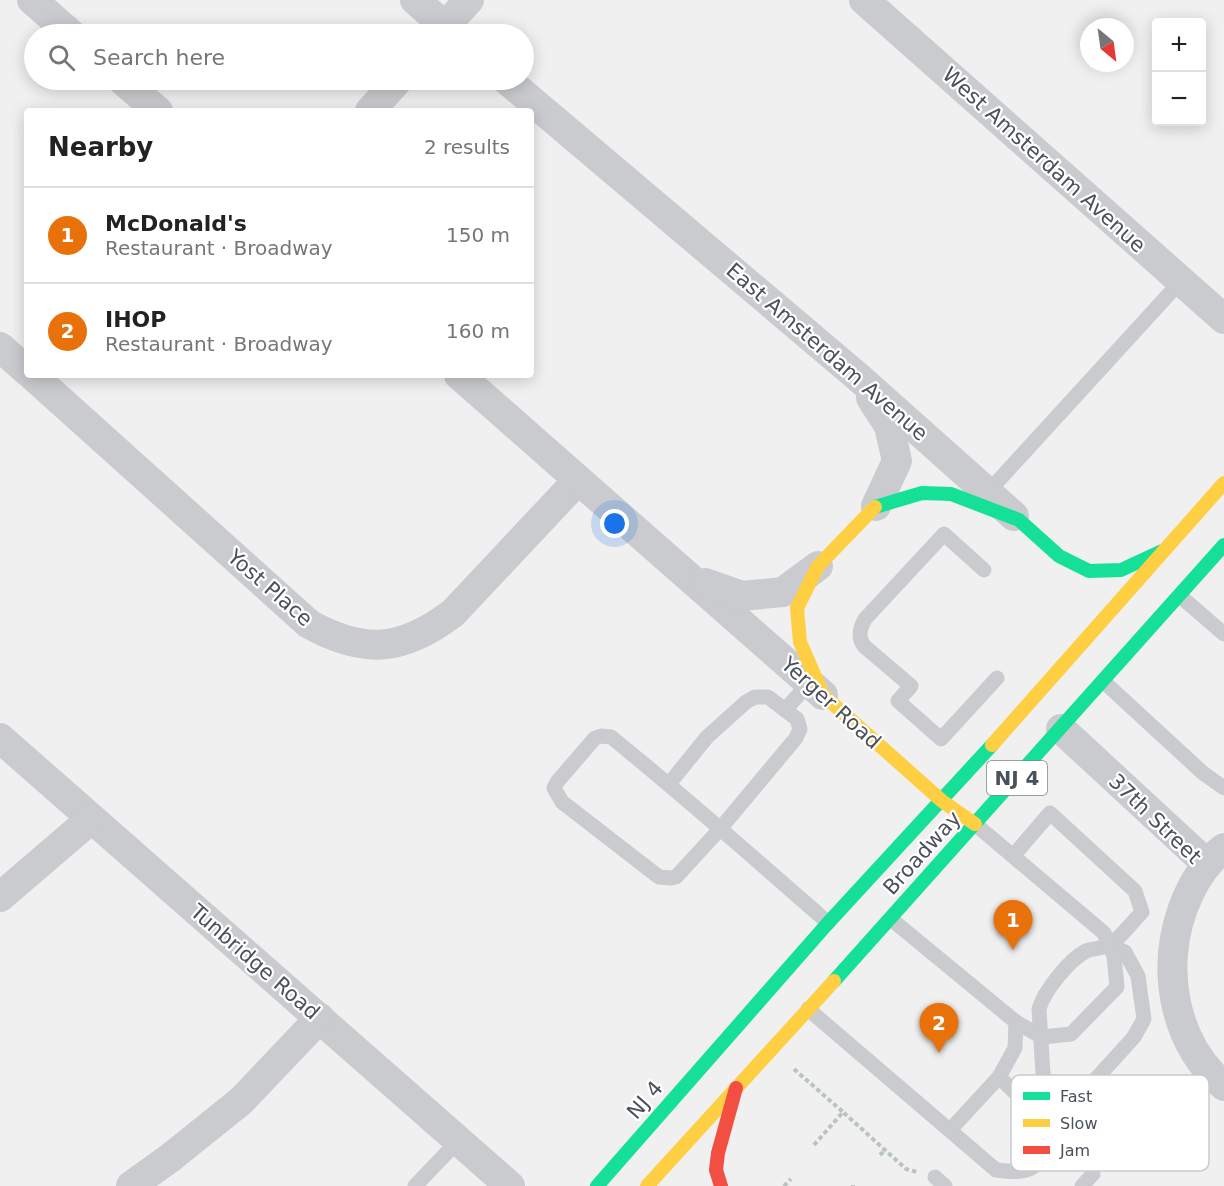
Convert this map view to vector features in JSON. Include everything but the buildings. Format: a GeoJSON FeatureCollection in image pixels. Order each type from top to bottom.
{"type":"FeatureCollection","features":[{"type":"Feature","properties":{"kind":"main road","name":"Broadway"},"geometry":{"type":"LineString","coordinates":[[942,801],[1224,483]]}},
{"type":"Feature","properties":{"kind":"main road"},"geometry":{"type":"LineString","coordinates":[[816,689],[800,642],[797,608],[818,566],[876,506],[922,493],[951,494],[1019,520]]}},
{"type":"Feature","properties":{"kind":"main road","name":"East Amsterdam Avenue"},"geometry":{"type":"LineString","coordinates":[[1019,520],[1059,556],[1089,571],[1121,570],[1162,551]]}},
{"type":"Feature","properties":{"kind":"main road","name":"Broadway"},"geometry":{"type":"LineString","coordinates":[[647,1186],[891,919],[1179,596],[1221,553]]}},
{"type":"Feature","properties":{"kind":"main road","name":"Yerger Road"},"geometry":{"type":"LineString","coordinates":[[816,689],[942,801],[975,825]]}},
{"type":"Feature","properties":{"kind":"main road","name":"NJ 4"},"geometry":{"type":"LineString","coordinates":[[597,1186],[828,923],[942,801]]}},
{"type":"Feature","properties":{"kind":"main road"},"geometry":{"type":"LineString","coordinates":[[721,1186],[716,1170],[718,1153],[736,1088]]}},
{"type":"Feature","properties":{"kind":"street"},"geometry":{"type":"LineString","coordinates":[[32,0],[60,24]]}},
{"type":"Feature","properties":{"kind":"street"},"geometry":{"type":"LineString","coordinates":[[415,0],[438,24]]}},
{"type":"Feature","properties":{"kind":"street"},"geometry":{"type":"LineString","coordinates":[[452,24],[469,0]]}},
{"type":"Feature","properties":{"kind":"street","name":"West Amsterdam Avenue"},"geometry":{"type":"LineString","coordinates":[[864,0],[1224,319]]}},
{"type":"Feature","properties":{"kind":"street"},"geometry":{"type":"LineString","coordinates":[[134,90],[155,108]]}},
{"type":"Feature","properties":{"kind":"street"},"geometry":{"type":"LineString","coordinates":[[373,108],[389,90]]}},
{"type":"Feature","properties":{"kind":"street","name":"East Amsterdam Avenue"},"geometry":{"type":"LineString","coordinates":[[519,90],[858,377],[1019,520]]}},
{"type":"Feature","properties":{"kind":"street"},"geometry":{"type":"LineString","coordinates":[[0,346],[24,368]]}},
{"type":"Feature","properties":{"kind":"street"},"geometry":{"type":"LineString","coordinates":[[858,377],[889,426],[897,460],[876,506]]}},
{"type":"Feature","properties":{"kind":"street","name":"Yost Place"},"geometry":{"type":"LineString","coordinates":[[35,378],[309,624],[333,637],[359,644],[384,644],[409,640],[432,629],[453,613],[578,480]]}},
{"type":"Feature","properties":{"kind":"street","name":"Yerger Road"},"geometry":{"type":"LineString","coordinates":[[462,378],[816,689]]}},
{"type":"Feature","properties":{"kind":"street","name":"Yerger Road"},"geometry":{"type":"LineString","coordinates":[[688,577],[742,596],[783,592],[818,566]]}},
{"type":"Feature","properties":{"kind":"street","name":"37th Street"},"geometry":{"type":"LineString","coordinates":[[1061,729],[1215,856],[1189,894],[1176,929],[1172,960],[1173,992],[1181,1022],[1195,1051],[1213,1077],[1224,1086]]}},
{"type":"Feature","properties":{"kind":"street","name":"Tunbridge Road"},"geometry":{"type":"LineString","coordinates":[[0,738],[510,1186]]}},
{"type":"Feature","properties":{"kind":"street"},"geometry":{"type":"LineString","coordinates":[[0,897],[91,819]]}},
{"type":"Feature","properties":{"kind":"street"},"geometry":{"type":"LineString","coordinates":[[131,1186],[171,1158],[241,1101],[320,1018]]}},
{"type":"Feature","properties":{"kind":"lane"},"geometry":{"type":"LineString","coordinates":[[988,492],[1181,281]]}},
{"type":"Feature","properties":{"kind":"lane"},"geometry":{"type":"LineString","coordinates":[[984,570],[944,534],[865,619],[860,637],[864,646],[911,686],[898,700],[941,739],[997,678]]}},
{"type":"Feature","properties":{"kind":"lane"},"geometry":{"type":"LineString","coordinates":[[1179,596],[1224,634]]}},
{"type":"Feature","properties":{"kind":"lane"},"geometry":{"type":"LineString","coordinates":[[1103,681],[1203,773],[1224,788]]}},
{"type":"Feature","properties":{"kind":"lane"},"geometry":{"type":"LineString","coordinates":[[785,710],[816,689]]}},
{"type":"Feature","properties":{"kind":"lane"},"geometry":{"type":"LineString","coordinates":[[669,784],[707,738],[746,702],[755,697],[768,697],[797,718],[800,729],[796,738],[720,829],[676,877],[663,878],[562,802],[554,788],[595,738],[601,736],[611,738],[669,784],[720,829],[828,923]]}},
{"type":"Feature","properties":{"kind":"lane"},"geometry":{"type":"LineString","coordinates":[[1013,855],[1050,813],[1135,891],[1142,912],[1110,945],[1085,951],[1076,958],[1046,992],[1039,1009],[1043,1075]]}},
{"type":"Feature","properties":{"kind":"lane"},"geometry":{"type":"LineString","coordinates":[[891,919],[1016,1022],[1042,1037],[1071,1034],[1118,987],[1114,956],[1104,933],[975,825]]}},
{"type":"Feature","properties":{"kind":"lane"},"geometry":{"type":"LineString","coordinates":[[1099,1075],[1134,1037],[1144,1019],[1138,976],[1125,952],[1110,945]]}},
{"type":"Feature","properties":{"kind":"lane"},"geometry":{"type":"LineString","coordinates":[[808,1010],[996,1170],[1020,1173],[1024,1171]]}},
{"type":"Feature","properties":{"kind":"lane"},"geometry":{"type":"LineString","coordinates":[[950,1130],[999,1077],[1015,1048],[1016,1022]]}},
{"type":"Feature","properties":{"kind":"lane"},"geometry":{"type":"LineString","coordinates":[[999,1077],[1011,1089]]}},
{"type":"Feature","properties":{"kind":"lane"},"geometry":{"type":"LineString","coordinates":[[418,1185],[459,1140]]}},
{"type":"Feature","properties":{"kind":"lane"},"geometry":{"type":"LineString","coordinates":[[1082,1186],[1093,1174]]}},
{"type":"Feature","properties":{"kind":"path"},"geometry":{"type":"LineString","coordinates":[[772,1048],[906,1169],[940,1182]]}},
{"type":"Feature","properties":{"kind":"path"},"geometry":{"type":"LineString","coordinates":[[814,1145],[843,1112]]}},
{"type":"Feature","properties":{"kind":"path"},"geometry":{"type":"LineString","coordinates":[[880,1155],[885,1150]]}},
{"type":"Feature","properties":{"kind":"path"},"geometry":{"type":"LineString","coordinates":[[784,1186],[791,1179]]}},
{"type":"Feature","properties":{"kind":"traffic: fast"},"geometry":{"type":"LineString","coordinates":[[875,507],[922,493],[951,494],[1019,520],[1059,556],[1089,571],[1121,570],[1162,551]]}},
{"type":"Feature","properties":{"kind":"traffic: fast"},"geometry":{"type":"LineString","coordinates":[[834,981],[1224,545]]}},
{"type":"Feature","properties":{"kind":"traffic: fast"},"geometry":{"type":"LineString","coordinates":[[597,1186],[828,923],[992,745]]}},
{"type":"Feature","properties":{"kind":"traffic: slow"},"geometry":{"type":"LineString","coordinates":[[992,745],[1224,483]]}},
{"type":"Feature","properties":{"kind":"traffic: slow"},"geometry":{"type":"LineString","coordinates":[[875,507],[818,566],[797,608],[800,642],[823,695],[942,801],[975,824]]}},
{"type":"Feature","properties":{"kind":"traffic: slow"},"geometry":{"type":"LineString","coordinates":[[647,1186],[834,981]]}},
{"type":"Feature","properties":{"kind":"traffic: jam"},"geometry":{"type":"LineString","coordinates":[[721,1186],[716,1170],[718,1153],[736,1088]]}},
{"type":"Feature","properties":{"kind":"place","name":"McDonald's"},"geometry":{"type":"Point","coordinates":[1013,950]}},
{"type":"Feature","properties":{"kind":"place","name":"IHOP"},"geometry":{"type":"Point","coordinates":[939,1053]}}]}
